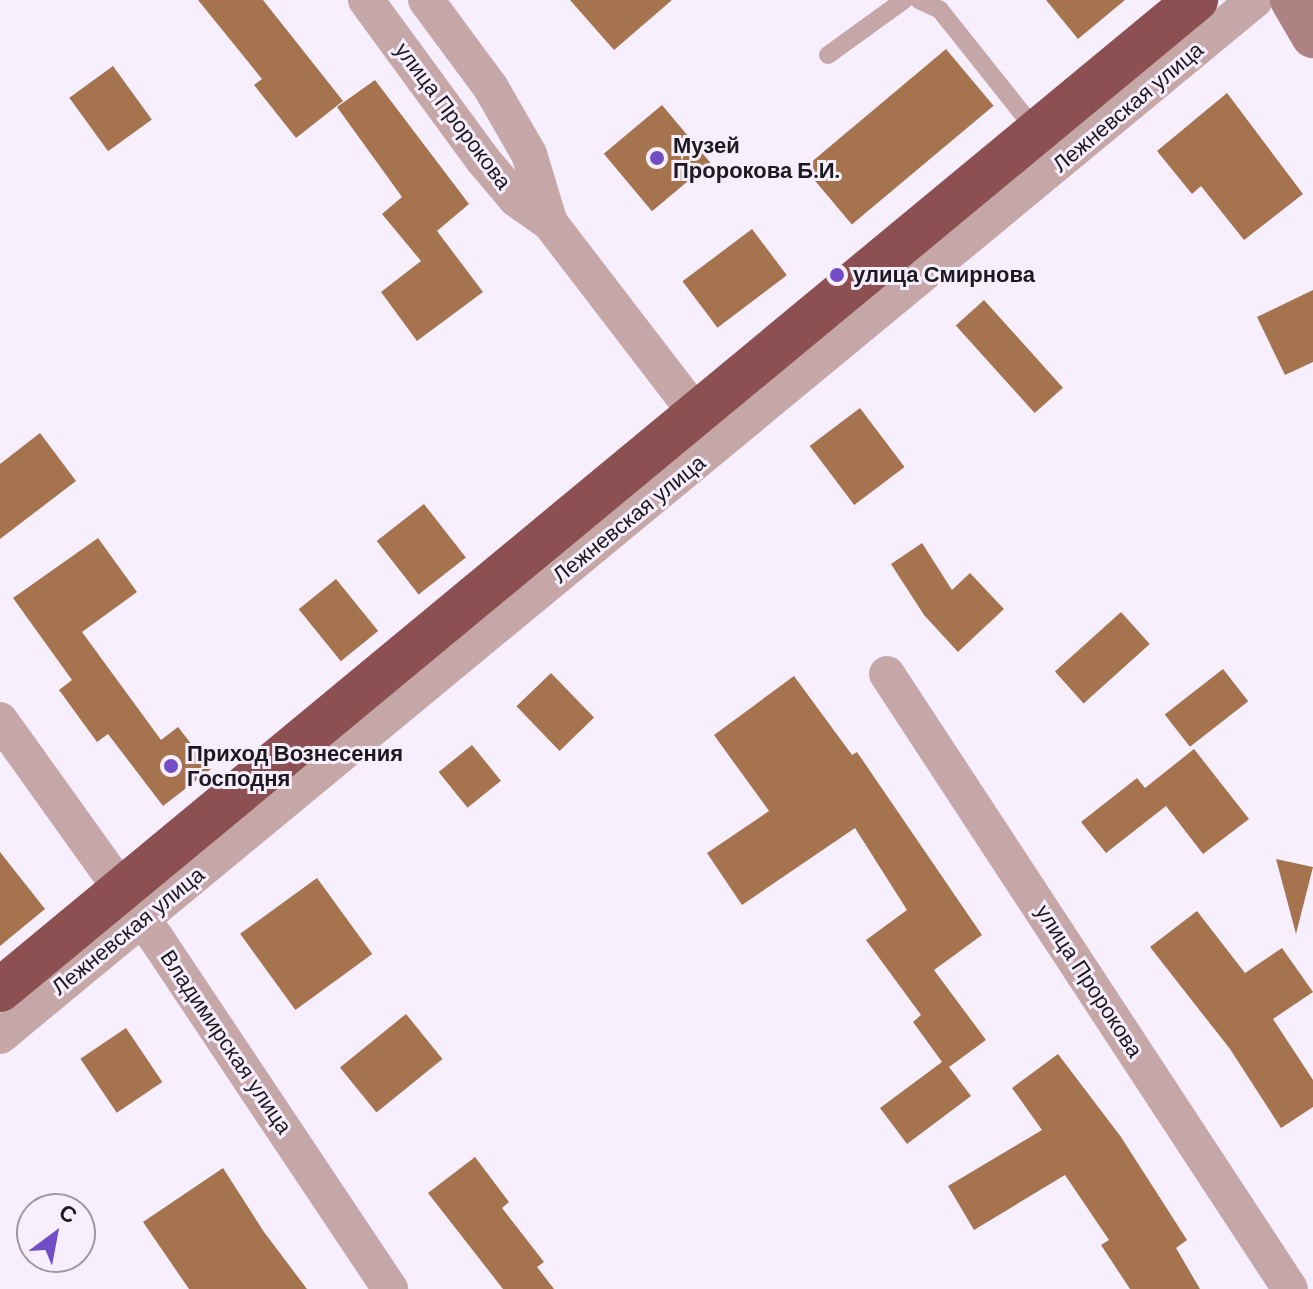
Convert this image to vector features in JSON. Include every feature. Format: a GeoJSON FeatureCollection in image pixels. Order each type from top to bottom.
{"type":"FeatureCollection","features":[{"type":"Feature","properties":{"kind":"highway","name":"Лежневская улица"},"geometry":{"type":"LineString","coordinates":[[0,990],[132,904],[698,416],[1196,0]]}},
{"type":"Feature","properties":{"kind":"main road"},"geometry":{"type":"LineString","coordinates":[[1292,0],[1313,36]]}},
{"type":"Feature","properties":{"kind":"street","name":"улица Пророкова"},"geometry":{"type":"LineString","coordinates":[[366,0],[491,170],[516,199],[550,223],[698,416]]}},
{"type":"Feature","properties":{"kind":"street","name":"улица Пророкова"},"geometry":{"type":"LineString","coordinates":[[426,0],[491,88],[529,154],[550,223]]}},
{"type":"Feature","properties":{"kind":"street","name":"Лежневская улица"},"geometry":{"type":"LineString","coordinates":[[0,1036],[132,904],[1255,0]]}},
{"type":"Feature","properties":{"kind":"street","name":"улица Пророкова"},"geometry":{"type":"LineString","coordinates":[[887,674],[1290,1289]]}},
{"type":"Feature","properties":{"kind":"street","name":"Владимирская улица"},"geometry":{"type":"LineString","coordinates":[[0,720],[132,904],[390,1289]]}},
{"type":"Feature","properties":{"kind":"lane"},"geometry":{"type":"LineString","coordinates":[[919,0],[940,10],[1037,132]]}},
{"type":"Feature","properties":{"kind":"lane"},"geometry":{"type":"LineString","coordinates":[[828,55],[891,3]]}},
{"type":"Feature","properties":{"kind":"building"},"geometry":{"type":"Polygon","coordinates":[[[198,0],[263,0],[343,101],[296,138],[254,85],[262,79],[198,0]]]}},
{"type":"Feature","properties":{"kind":"building"},"geometry":{"type":"Polygon","coordinates":[[[570,0],[672,0],[614,50],[570,0]]]}},
{"type":"Feature","properties":{"kind":"building"},"geometry":{"type":"Polygon","coordinates":[[[1046,0],[1125,0],[1078,39],[1046,0]]]}},
{"type":"Feature","properties":{"kind":"building"},"geometry":{"type":"Polygon","coordinates":[[[946,49],[994,106],[852,225],[804,168],[946,49]]]}},
{"type":"Feature","properties":{"kind":"building"},"geometry":{"type":"Polygon","coordinates":[[[113,66],[152,119],[108,151],[69,98],[113,66]]]}},
{"type":"Feature","properties":{"kind":"building"},"geometry":{"type":"Polygon","coordinates":[[[375,80],[469,204],[437,231],[483,292],[417,341],[381,292],[421,261],[382,214],[402,197],[337,107],[375,80]]]}},
{"type":"Feature","properties":{"kind":"building"},"geometry":{"type":"Polygon","coordinates":[[[1227,93],[1303,194],[1244,240],[1201,186],[1192,194],[1157,151],[1227,93]]]}},
{"type":"Feature","properties":{"kind":"building","name":"Музей Пророкова Б.И."},"geometry":{"type":"Polygon","coordinates":[[[662,105],[710,162],[652,211],[604,154],[662,105]]]}},
{"type":"Feature","properties":{"kind":"building"},"geometry":{"type":"Polygon","coordinates":[[[752,229],[787,275],[717,328],[683,281],[752,229]]]}},
{"type":"Feature","properties":{"kind":"building"},"geometry":{"type":"Polygon","coordinates":[[[1313,290],[1313,362],[1285,375],[1257,317],[1313,290]]]}},
{"type":"Feature","properties":{"kind":"building"},"geometry":{"type":"Polygon","coordinates":[[[984,300],[1063,388],[1035,413],[956,325],[984,300]]]}},
{"type":"Feature","properties":{"kind":"building"},"geometry":{"type":"Polygon","coordinates":[[[860,408],[905,467],[854,505],[810,446],[860,408]]]}},
{"type":"Feature","properties":{"kind":"building"},"geometry":{"type":"Polygon","coordinates":[[[40,433],[76,481],[0,539],[0,464],[40,433]]]}},
{"type":"Feature","properties":{"kind":"building"},"geometry":{"type":"Polygon","coordinates":[[[424,504],[466,558],[419,595],[377,541],[424,504]]]}},
{"type":"Feature","properties":{"kind":"building"},"geometry":{"type":"Polygon","coordinates":[[[98,538],[137,592],[82,632],[161,740],[178,727],[211,769],[163,806],[108,734],[97,742],[59,690],[72,680],[13,598],[98,538]]]}},
{"type":"Feature","properties":{"kind":"building"},"geometry":{"type":"Polygon","coordinates":[[[922,543],[952,590],[970,573],[1004,609],[958,652],[924,615],[891,564],[922,543]]]}},
{"type":"Feature","properties":{"kind":"building"},"geometry":{"type":"Polygon","coordinates":[[[336,579],[378,631],[341,661],[299,609],[336,579]]]}},
{"type":"Feature","properties":{"kind":"building"},"geometry":{"type":"Polygon","coordinates":[[[1121,612],[1150,644],[1084,704],[1055,672],[1121,612]]]}},
{"type":"Feature","properties":{"kind":"building"},"geometry":{"type":"Polygon","coordinates":[[[1223,669],[1248,701],[1190,747],[1165,715],[1223,669]]]}},
{"type":"Feature","properties":{"kind":"building"},"geometry":{"type":"Polygon","coordinates":[[[551,673],[594,718],[560,751],[516,706],[551,673]]]}},
{"type":"Feature","properties":{"kind":"building"},"geometry":{"type":"Polygon","coordinates":[[[794,676],[852,755],[857,752],[982,935],[934,970],[986,1040],[949,1067],[971,1096],[907,1144],[880,1108],[942,1062],[913,1022],[921,1015],[866,940],[907,910],[855,828],[742,905],[707,853],[769,811],[714,735],[794,676]]]}},
{"type":"Feature","properties":{"kind":"building"},"geometry":{"type":"Polygon","coordinates":[[[472,745],[501,781],[468,808],[439,772],[472,745]]]}},
{"type":"Feature","properties":{"kind":"building"},"geometry":{"type":"Polygon","coordinates":[[[1194,749],[1249,819],[1203,854],[1166,806],[1106,853],[1081,822],[1137,778],[1145,788],[1194,749]]]}},
{"type":"Feature","properties":{"kind":"building"},"geometry":{"type":"Polygon","coordinates":[[[0,852],[45,909],[0,946],[0,852]]]}},
{"type":"Feature","properties":{"kind":"building"},"geometry":{"type":"Polygon","coordinates":[[[1276,859],[1313,867],[1296,934],[1276,859]]]}},
{"type":"Feature","properties":{"kind":"building"},"geometry":{"type":"Polygon","coordinates":[[[317,878],[372,954],[295,1010],[240,934],[317,878]]]}},
{"type":"Feature","properties":{"kind":"building"},"geometry":{"type":"Polygon","coordinates":[[[1197,911],[1245,973],[1282,948],[1313,992],[1273,1019],[1313,1080],[1313,1107],[1281,1128],[1230,1049],[1150,947],[1197,911]]]}},
{"type":"Feature","properties":{"kind":"building"},"geometry":{"type":"Polygon","coordinates":[[[406,1014],[443,1059],[376,1113],[340,1067],[406,1014]]]}},
{"type":"Feature","properties":{"kind":"building"},"geometry":{"type":"Polygon","coordinates":[[[126,1028],[162,1082],[117,1113],[80,1059],[126,1028]]]}},
{"type":"Feature","properties":{"kind":"building"},"geometry":{"type":"Polygon","coordinates":[[[1058,1054],[1121,1137],[1187,1240],[1176,1248],[1200,1289],[1130,1289],[1101,1245],[1109,1240],[1065,1175],[974,1230],[948,1186],[1042,1130],[1012,1088],[1058,1054]]]}},
{"type":"Feature","properties":{"kind":"building"},"geometry":{"type":"Polygon","coordinates":[[[475,1157],[509,1202],[502,1208],[544,1262],[537,1267],[554,1289],[503,1289],[428,1193],[475,1157]]]}},
{"type":"Feature","properties":{"kind":"building"},"geometry":{"type":"Polygon","coordinates":[[[223,1168],[264,1232],[307,1289],[189,1289],[143,1222],[223,1168]]]}},
{"type":"Feature","properties":{"kind":"place","name":"Музей Пророкова Б.И."},"geometry":{"type":"Point","coordinates":[657,158]}},
{"type":"Feature","properties":{"kind":"place","name":"улица Смирнова"},"geometry":{"type":"Point","coordinates":[837,275]}},
{"type":"Feature","properties":{"kind":"place","name":"Приход Вознесения Господня"},"geometry":{"type":"Point","coordinates":[171,766]}}]}
